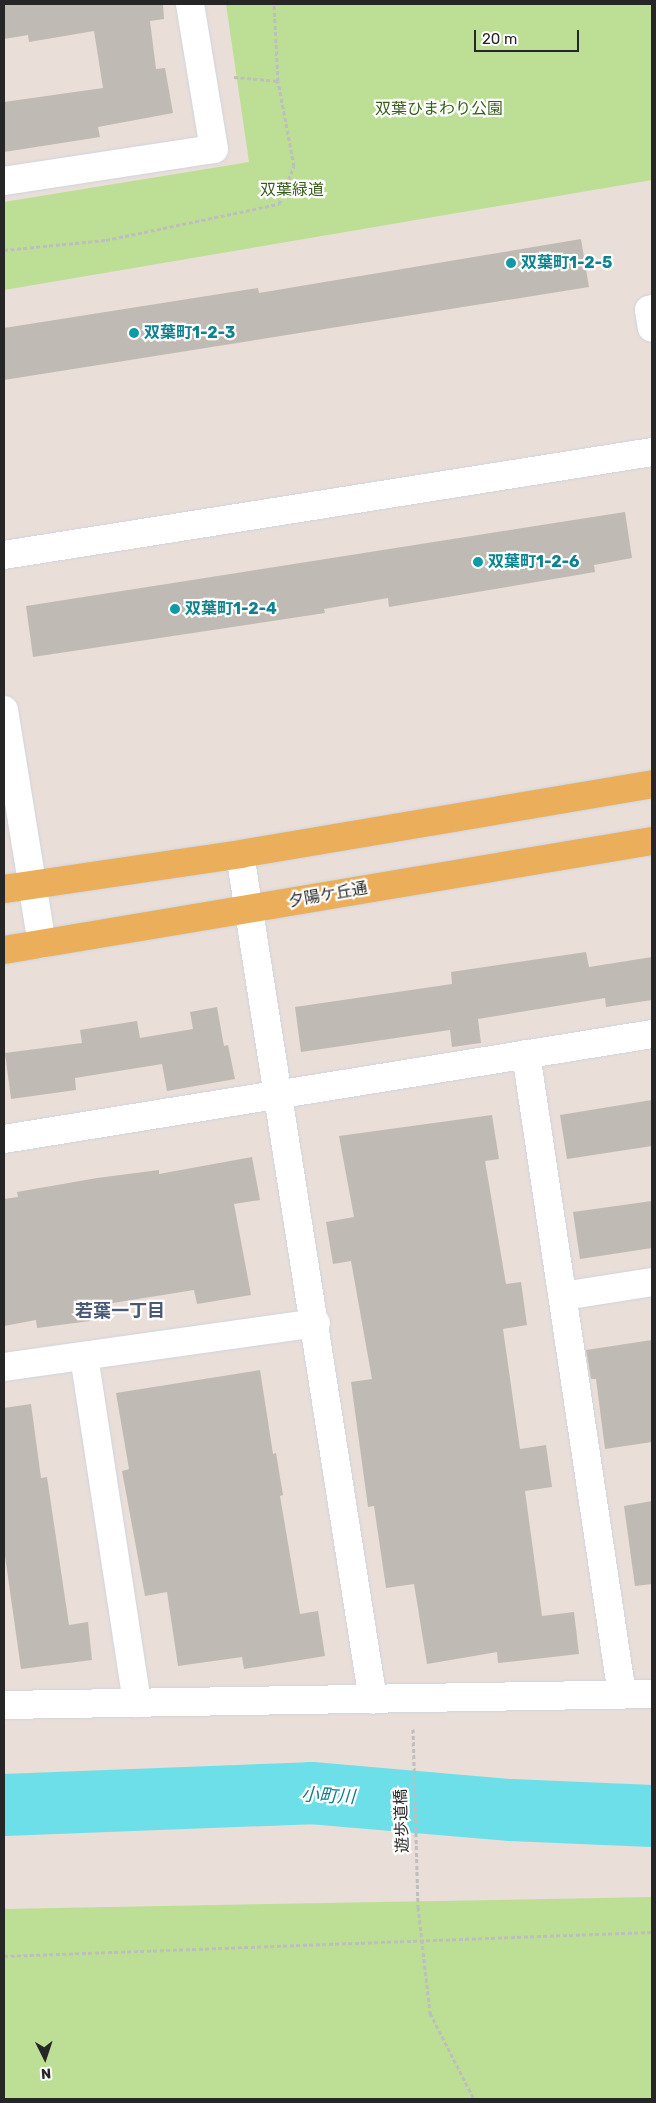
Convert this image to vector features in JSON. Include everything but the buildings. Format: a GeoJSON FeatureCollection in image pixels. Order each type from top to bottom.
{"type":"FeatureCollection","features":[{"type":"Feature","properties":{"kind":"main road"},"geometry":{"type":"LineString","coordinates":[[4,889],[240,854],[652,784]]}},
{"type":"Feature","properties":{"kind":"main road","name":"夕陽ケ丘通"},"geometry":{"type":"LineString","coordinates":[[4,950],[652,841]]}},
{"type":"Feature","properties":{"kind":"street"},"geometry":{"type":"LineString","coordinates":[[4,181],[214,149],[190,4]]}},
{"type":"Feature","properties":{"kind":"street"},"geometry":{"type":"LineString","coordinates":[[652,309],[649,310],[652,328]]}},
{"type":"Feature","properties":{"kind":"street"},"geometry":{"type":"LineString","coordinates":[[4,555],[652,452]]}},
{"type":"Feature","properties":{"kind":"street"},"geometry":{"type":"LineString","coordinates":[[4,710],[42,944]]}},
{"type":"Feature","properties":{"kind":"street"},"geometry":{"type":"LineString","coordinates":[[240,854],[246,909],[316,1322],[373,1700]]}},
{"type":"Feature","properties":{"kind":"street"},"geometry":{"type":"LineString","coordinates":[[4,1139],[652,1034]]}},
{"type":"Feature","properties":{"kind":"street"},"geometry":{"type":"LineString","coordinates":[[526,1054],[564,1296],[622,1695]]}},
{"type":"Feature","properties":{"kind":"street"},"geometry":{"type":"LineString","coordinates":[[564,1296],[652,1282]]}},
{"type":"Feature","properties":{"kind":"street"},"geometry":{"type":"LineString","coordinates":[[4,1367],[316,1322]]}},
{"type":"Feature","properties":{"kind":"street"},"geometry":{"type":"LineString","coordinates":[[84,1356],[137,1703]]}},
{"type":"Feature","properties":{"kind":"street"},"geometry":{"type":"LineString","coordinates":[[4,1705],[652,1694]]}},
{"type":"Feature","properties":{"kind":"path"},"geometry":{"type":"LineString","coordinates":[[202,75],[278,81]]}},
{"type":"Feature","properties":{"kind":"path","name":"遊歩道橋"},"geometry":{"type":"LineString","coordinates":[[412,1734],[418,1907],[430,2013],[474,2099]]}},
{"type":"Feature","properties":{"kind":"path"},"geometry":{"type":"LineString","coordinates":[[4,1956],[421,1938],[652,1932]]}},
{"type":"Feature","properties":{"kind":"green space"},"geometry":{"type":"Polygon","coordinates":[[[226,4],[652,4],[652,180],[4,290],[4,202],[249,162],[226,4]]]}},
{"type":"Feature","properties":{"kind":"green space"},"geometry":{"type":"Polygon","coordinates":[[[652,1897],[652,2099],[4,2099],[4,1909],[652,1897]]]}},
{"type":"Feature","properties":{"kind":"waterway","name":"小町川"},"geometry":{"type":"LineString","coordinates":[[4,1805],[311,1793],[511,1810],[652,1816]]}},
{"type":"Feature","properties":{"kind":"place","name":"双葉町1-2-5"},"geometry":{"type":"Point","coordinates":[511,263]}},
{"type":"Feature","properties":{"kind":"place","name":"双葉町1-2-3"},"geometry":{"type":"Point","coordinates":[134,333]}},
{"type":"Feature","properties":{"kind":"place","name":"双葉町1-2-6"},"geometry":{"type":"Point","coordinates":[478,562]}},
{"type":"Feature","properties":{"kind":"place","name":"双葉町1-2-4"},"geometry":{"type":"Point","coordinates":[175,609]}},
{"type":"Feature","properties":{"kind":"district","name":"若葉一丁目"},"geometry":{"type":"Point","coordinates":[120,1311]}},
{"type":"Feature","properties":{"kind":"park label","name":"双葉ひまわり公園"},"geometry":{"type":"Point","coordinates":[439,109]}},
{"type":"Feature","properties":{"kind":"park label","name":"双葉緑道"},"geometry":{"type":"Point","coordinates":[292,190]}}]}
